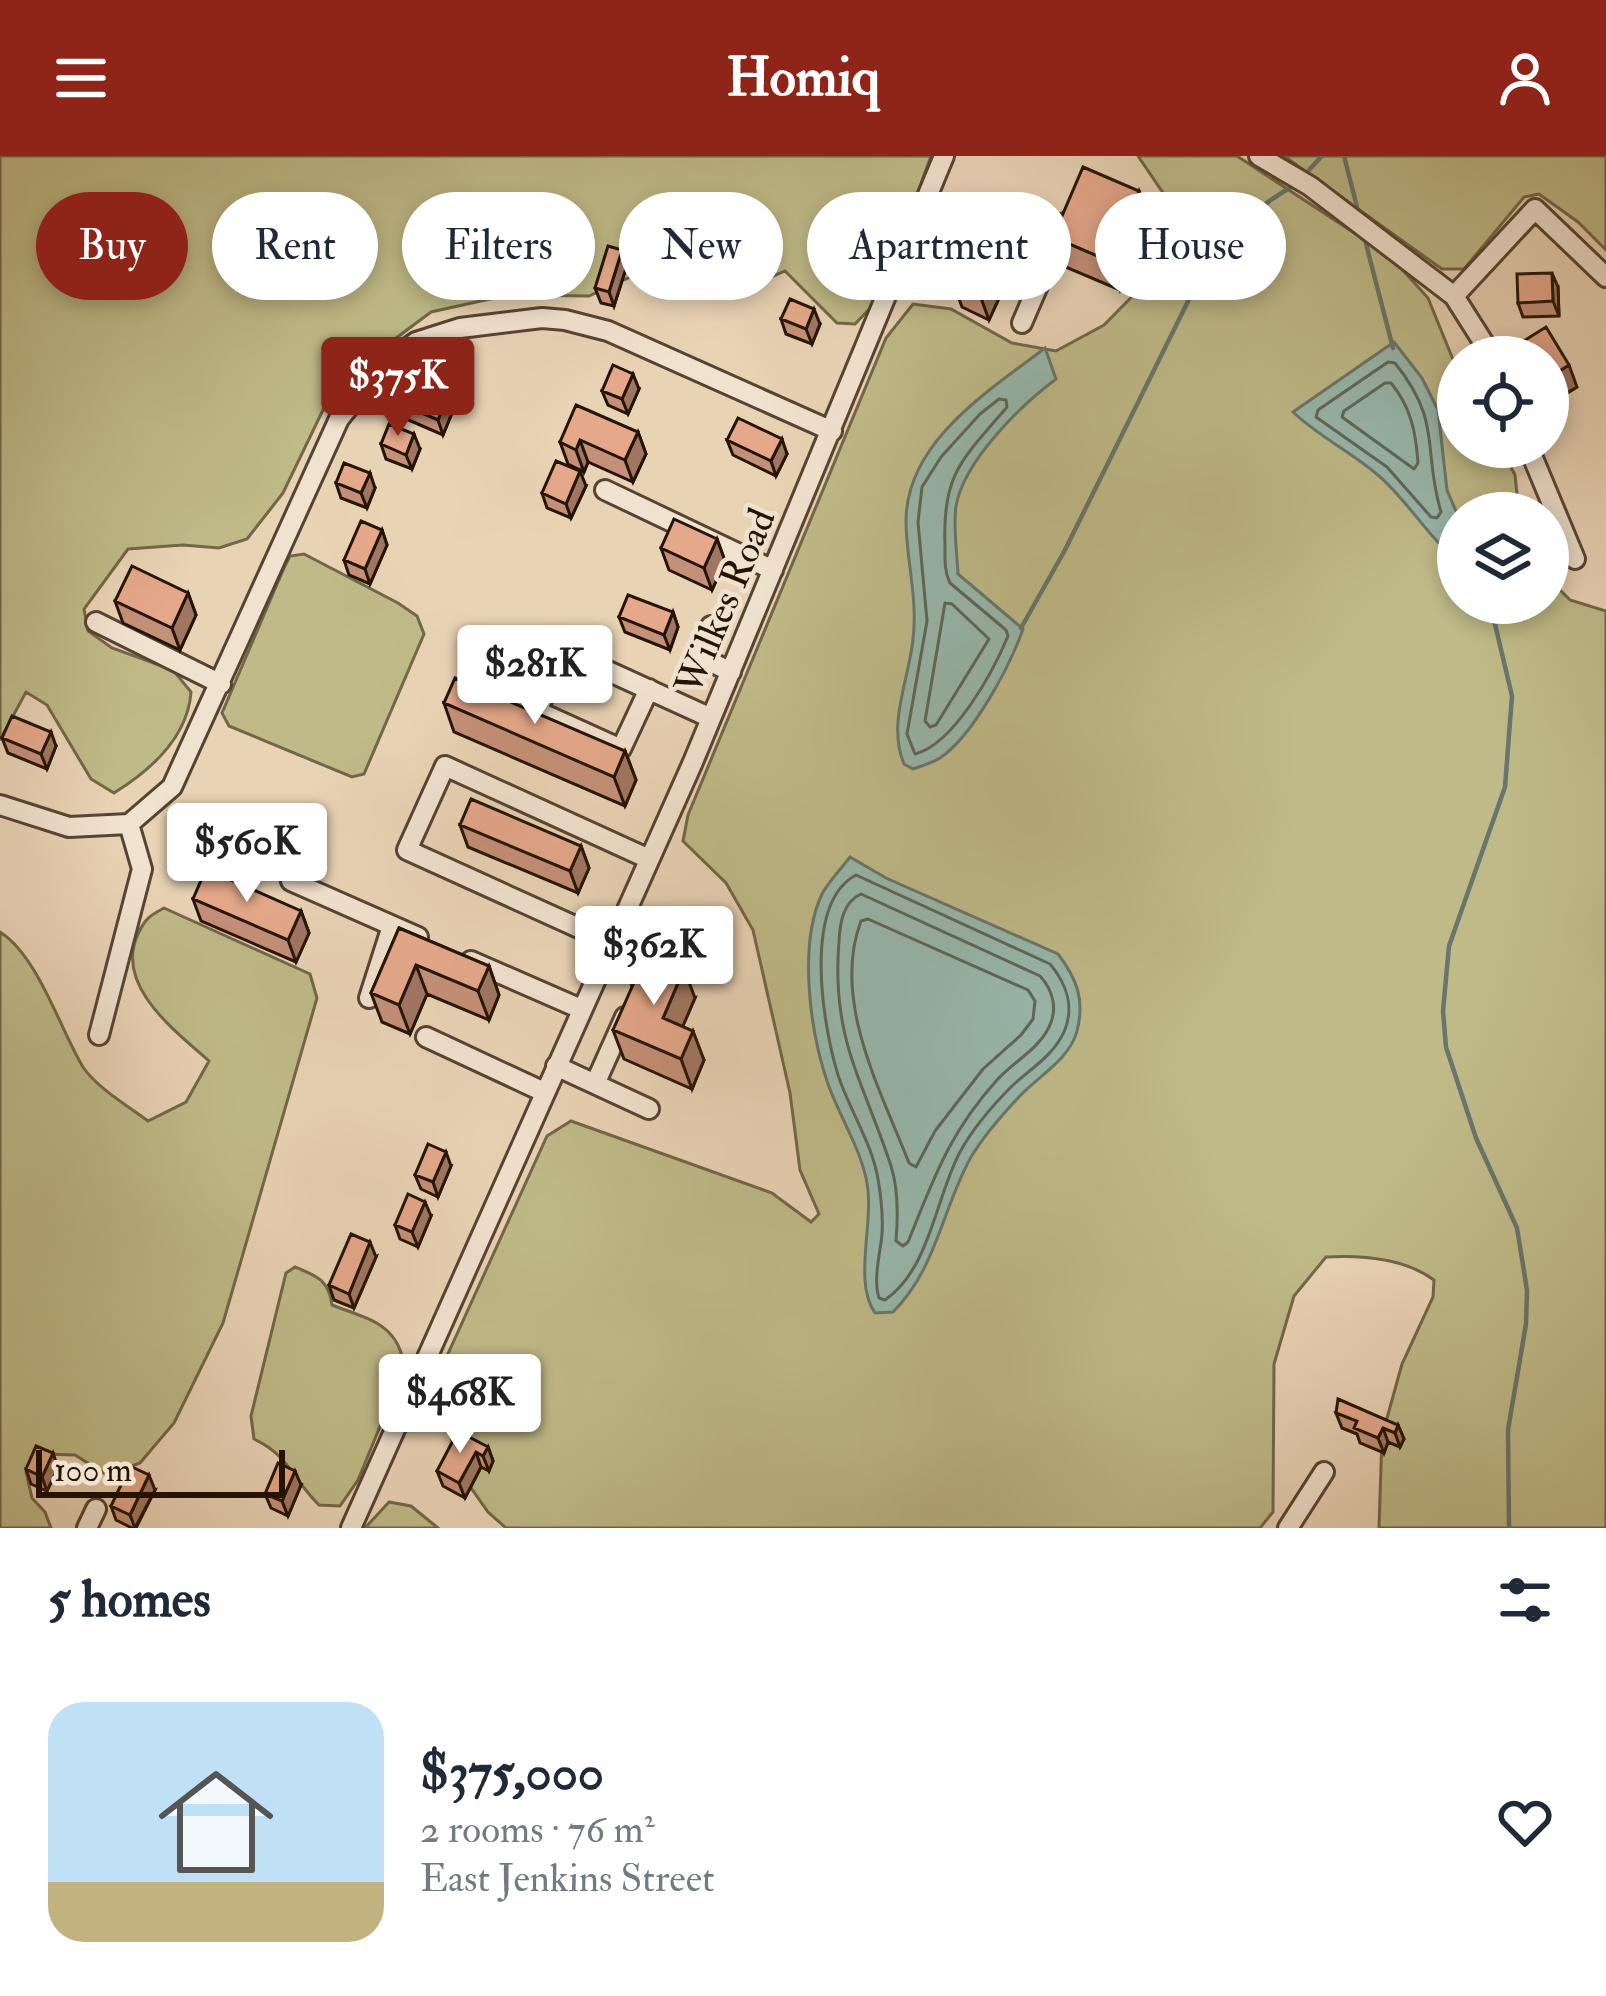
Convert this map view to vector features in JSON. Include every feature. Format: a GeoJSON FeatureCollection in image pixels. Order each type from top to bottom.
{"type":"FeatureCollection","features":[{"type":"Feature","properties":{"kind":"street","name":"Wilkes Road"},"geometry":{"type":"LineString","coordinates":[[929,192],[944,156]]}},
{"type":"Feature","properties":{"kind":"street"},"geometry":{"type":"LineString","coordinates":[[1259,156],[1310,186],[1454,296],[1479,336]]}},
{"type":"Feature","properties":{"kind":"street"},"geometry":{"type":"LineString","coordinates":[[1454,296],[1535,209],[1606,277]]}},
{"type":"Feature","properties":{"kind":"street","name":"Wilkes Road"},"geometry":{"type":"LineString","coordinates":[[351,1528],[650,859],[885,300]]}},
{"type":"Feature","properties":{"kind":"street"},"geometry":{"type":"LineString","coordinates":[[1022,323],[1032,300]]}},
{"type":"Feature","properties":{"kind":"street"},"geometry":{"type":"LineString","coordinates":[[0,805],[69,827],[129,824],[172,787],[339,419],[382,366],[416,342],[460,328],[542,318],[565,320],[608,331],[832,431]]}},
{"type":"Feature","properties":{"kind":"street"},"geometry":{"type":"LineString","coordinates":[[1537,468],[1575,559]]}},
{"type":"Feature","properties":{"kind":"street"},"geometry":{"type":"LineString","coordinates":[[605,490],[773,570]]}},
{"type":"Feature","properties":{"kind":"street"},"geometry":{"type":"LineString","coordinates":[[95,622],[221,684]]}},
{"type":"Feature","properties":{"kind":"street"},"geometry":{"type":"LineString","coordinates":[[711,626],[697,655],[731,672]]}},
{"type":"Feature","properties":{"kind":"street"},"geometry":{"type":"LineString","coordinates":[[649,689],[621,749],[537,711],[564,651],[649,689],[711,718]]}},
{"type":"Feature","properties":{"kind":"street"},"geometry":{"type":"LineString","coordinates":[[595,1084],[646,970],[637,940],[614,937],[406,850],[445,766],[650,859]]}},
{"type":"Feature","properties":{"kind":"street"},"geometry":{"type":"LineString","coordinates":[[99,1035],[142,869],[129,824]]}},
{"type":"Feature","properties":{"kind":"street"},"geometry":{"type":"LineString","coordinates":[[290,881],[434,944]]}},
{"type":"Feature","properties":{"kind":"street"},"geometry":{"type":"LineString","coordinates":[[368,998],[392,926]]}},
{"type":"Feature","properties":{"kind":"street"},"geometry":{"type":"LineString","coordinates":[[455,954],[581,1010]]}},
{"type":"Feature","properties":{"kind":"street"},"geometry":{"type":"LineString","coordinates":[[426,1037],[544,1092]]}},
{"type":"Feature","properties":{"kind":"street"},"geometry":{"type":"LineString","coordinates":[[556,1066],[649,1109]]}},
{"type":"Feature","properties":{"kind":"street"},"geometry":{"type":"LineString","coordinates":[[1288,1528],[1324,1472]]}},
{"type":"Feature","properties":{"kind":"street"},"geometry":{"type":"LineString","coordinates":[[87,1528],[95,1509]]}},
{"type":"Feature","properties":{"kind":"shaded area"},"geometry":{"type":"Polygon","coordinates":[[[0,156],[931,156],[918,192],[807,192],[807,293],[783,272],[783,192],[619,192],[619,282],[595,293],[595,192],[402,192],[402,300],[485,300],[431,312],[336,383],[283,493],[247,539],[219,548],[128,549],[84,609],[88,631],[112,648],[173,670],[191,692],[175,737],[141,774],[114,793],[91,779],[47,705],[26,692],[0,740],[0,156]]]}},
{"type":"Feature","properties":{"kind":"shaded area"},"geometry":{"type":"Polygon","coordinates":[[[1138,156],[1237,156],[1391,257],[1428,298],[1443,336],[1437,336],[1437,468],[1511,468],[1517,492],[1437,492],[1437,624],[1569,624],[1569,599],[1606,611],[1606,1528],[1379,1528],[1382,1436],[1402,1364],[1433,1297],[1434,1280],[1396,1263],[1326,1257],[1294,1296],[1274,1364],[1273,1512],[1260,1528],[506,1528],[488,1512],[462,1475],[432,1389],[547,1136],[571,1121],[772,1193],[811,1222],[819,1214],[800,1170],[790,1093],[753,930],[726,883],[683,841],[688,815],[886,338],[913,304],[951,309],[1012,343],[1056,351],[1104,325],[1129,300],[1286,300],[1286,192],[1162,192],[1138,156]]]}},
{"type":"Feature","properties":{"kind":"shaded area"},"geometry":{"type":"Polygon","coordinates":[[[1284,156],[1606,156],[1606,250],[1539,194],[1524,197],[1464,269],[1442,269],[1284,156]]]}},
{"type":"Feature","properties":{"kind":"shaded area"},"geometry":{"type":"Polygon","coordinates":[[[814,300],[878,300],[855,324],[837,323],[814,300]]]}},
{"type":"Feature","properties":{"kind":"shaded area"},"geometry":{"type":"Polygon","coordinates":[[[304,554],[398,603],[417,616],[424,634],[364,774],[352,777],[229,726],[222,713],[290,556],[304,554]]]}},
{"type":"Feature","properties":{"kind":"shaded area"},"geometry":{"type":"Polygon","coordinates":[[[164,908],[310,974],[317,998],[223,1323],[174,1423],[140,1463],[107,1475],[75,1455],[41,1454],[26,1472],[32,1498],[51,1528],[0,1528],[0,932],[37,975],[89,1075],[148,1121],[186,1102],[209,1061],[151,1005],[134,971],[138,934],[148,918],[164,908]]]}},
{"type":"Feature","properties":{"kind":"shaded area"},"geometry":{"type":"Polygon","coordinates":[[[295,1267],[321,1280],[332,1305],[370,1319],[389,1332],[404,1368],[358,1480],[340,1506],[319,1505],[283,1460],[254,1439],[251,1416],[286,1273],[295,1267]]]}},
{"type":"Feature","properties":{"kind":"shaded area"},"geometry":{"type":"Polygon","coordinates":[[[389,1502],[411,1506],[438,1528],[365,1528],[389,1502]]]}},
{"type":"Feature","properties":{"kind":"water"},"geometry":{"type":"Polygon","coordinates":[[[1394,342],[1422,378],[1437,408],[1437,468],[1445,468],[1448,492],[1437,492],[1437,541],[1379,476],[1293,412],[1394,342]]]}},
{"type":"Feature","properties":{"kind":"water"},"geometry":{"type":"Polygon","coordinates":[[[1045,348],[1056,379],[982,453],[961,489],[955,514],[958,574],[1023,629],[1000,680],[965,734],[940,758],[913,769],[904,764],[898,733],[914,624],[906,520],[910,492],[920,466],[955,420],[1045,348]]]}},
{"type":"Feature","properties":{"kind":"water"},"geometry":{"type":"Polygon","coordinates":[[[850,857],[886,878],[1058,954],[1080,1000],[1073,1042],[976,1149],[920,1277],[893,1312],[875,1313],[868,1299],[866,1178],[822,1063],[809,989],[815,915],[825,889],[850,857]]]}},
{"type":"Feature","properties":{"kind":"building"},"geometry":{"type":"Polygon","coordinates":[[[1083,167],[1139,191],[1095,192],[1095,255],[1071,245],[1071,195],[1083,167]]]}},
{"type":"Feature","properties":{"kind":"building"},"geometry":{"type":"Polygon","coordinates":[[[608,246],[619,249],[609,292],[595,288],[608,246]]]}},
{"type":"Feature","properties":{"kind":"building"},"geometry":{"type":"Polygon","coordinates":[[[1552,273],[1553,301],[1518,303],[1517,274],[1552,273]]]}},
{"type":"Feature","properties":{"kind":"building"},"geometry":{"type":"Polygon","coordinates":[[[790,299],[814,309],[806,329],[781,319],[790,299]]]}},
{"type":"Feature","properties":{"kind":"building"},"geometry":{"type":"Polygon","coordinates":[[[613,365],[633,374],[622,399],[602,391],[613,365]]]}},
{"type":"Feature","properties":{"kind":"building"},"geometry":{"type":"Polygon","coordinates":[[[407,382],[447,398],[438,420],[398,403],[407,382]]]}},
{"type":"Feature","properties":{"kind":"building"},"geometry":{"type":"Polygon","coordinates":[[[576,405],[638,432],[625,460],[580,440],[576,450],[560,442],[576,405]]]}},
{"type":"Feature","properties":{"kind":"building"},"geometry":{"type":"Polygon","coordinates":[[[738,418],[782,439],[771,461],[727,440],[738,418]]]}},
{"type":"Feature","properties":{"kind":"building"},"geometry":{"type":"Polygon","coordinates":[[[389,424],[414,434],[406,455],[381,444],[389,424]]]}},
{"type":"Feature","properties":{"kind":"building"},"geometry":{"type":"Polygon","coordinates":[[[556,461],[580,471],[566,504],[542,493],[556,461]]]}},
{"type":"Feature","properties":{"kind":"building"},"geometry":{"type":"Polygon","coordinates":[[[344,463],[370,473],[361,493],[336,483],[344,463]]]}},
{"type":"Feature","properties":{"kind":"building"},"geometry":{"type":"Polygon","coordinates":[[[674,519],[717,539],[704,568],[661,548],[674,519]]]}},
{"type":"Feature","properties":{"kind":"building"},"geometry":{"type":"Polygon","coordinates":[[[361,521],[382,530],[365,569],[344,560],[361,521]]]}},
{"type":"Feature","properties":{"kind":"building"},"geometry":{"type":"Polygon","coordinates":[[[132,566],[188,593],[172,628],[115,601],[132,566]]]}},
{"type":"Feature","properties":{"kind":"building"},"geometry":{"type":"Polygon","coordinates":[[[628,595],[673,612],[664,635],[619,617],[628,595]]]}},
{"type":"Feature","properties":{"kind":"building"},"geometry":{"type":"Polygon","coordinates":[[[455,678],[625,751],[614,777],[444,703],[455,678]]]}},
{"type":"Feature","properties":{"kind":"building"},"geometry":{"type":"Polygon","coordinates":[[[12,716],[51,732],[41,754],[2,738],[12,716]]]}},
{"type":"Feature","properties":{"kind":"building"},"geometry":{"type":"Polygon","coordinates":[[[471,799],[581,846],[570,871],[460,825],[471,799]]]}},
{"type":"Feature","properties":{"kind":"building"},"geometry":{"type":"Polygon","coordinates":[[[206,869],[301,911],[288,940],[193,899],[206,869]]]}},
{"type":"Feature","properties":{"kind":"building"},"geometry":{"type":"Polygon","coordinates":[[[399,928],[489,966],[478,991],[416,965],[399,1005],[371,993],[399,928]]]}},
{"type":"Feature","properties":{"kind":"building"},"geometry":{"type":"Polygon","coordinates":[[[647,953],[684,969],[663,1018],[693,1031],[681,1059],[613,1030],[647,953]]]}},
{"type":"Feature","properties":{"kind":"building"},"geometry":{"type":"Polygon","coordinates":[[[428,1144],[446,1152],[433,1182],[415,1175],[428,1144]]]}},
{"type":"Feature","properties":{"kind":"building"},"geometry":{"type":"Polygon","coordinates":[[[408,1194],[425,1202],[412,1232],[395,1225],[408,1194]]]}},
{"type":"Feature","properties":{"kind":"building"},"geometry":{"type":"Polygon","coordinates":[[[351,1234],[370,1242],[349,1294],[329,1285],[351,1234]]]}},
{"type":"Feature","properties":{"kind":"building"},"geometry":{"type":"Polygon","coordinates":[[[1338,1399],[1398,1425],[1395,1433],[1383,1428],[1378,1438],[1354,1428],[1357,1421],[1336,1413],[1338,1399]]]}},
{"type":"Feature","properties":{"kind":"building"},"geometry":{"type":"Polygon","coordinates":[[[458,1431],[488,1447],[483,1456],[476,1452],[459,1483],[437,1471],[458,1431]]]}},
{"type":"Feature","properties":{"kind":"building"},"geometry":{"type":"Polygon","coordinates":[[[36,1446],[53,1453],[42,1477],[26,1469],[36,1446]]]}},
{"type":"Feature","properties":{"kind":"building"},"geometry":{"type":"Polygon","coordinates":[[[278,1463],[295,1471],[282,1501],[265,1494],[278,1463]]]}},
{"type":"Feature","properties":{"kind":"building"},"geometry":{"type":"Polygon","coordinates":[[[130,1466],[149,1475],[130,1515],[111,1506],[130,1466]]]}},
{"type":"Feature","properties":{"kind":"waterway"},"geometry":{"type":"LineString","coordinates":[[1309,170],[1322,156]]}},
{"type":"Feature","properties":{"kind":"waterway"},"geometry":{"type":"LineString","coordinates":[[1344,156],[1357,207]]}},
{"type":"Feature","properties":{"kind":"waterway"},"geometry":{"type":"LineString","coordinates":[[1021,628],[1065,550],[1204,269],[1243,222],[1293,186]]}},
{"type":"Feature","properties":{"kind":"waterway"},"geometry":{"type":"LineString","coordinates":[[1366,244],[1393,348]]}},
{"type":"Feature","properties":{"kind":"waterway"},"geometry":{"type":"LineString","coordinates":[[1495,624],[1512,696],[1505,787],[1449,946],[1443,1011],[1446,1047],[1476,1138],[1517,1228],[1527,1290],[1508,1430],[1509,1528]]}}]}
